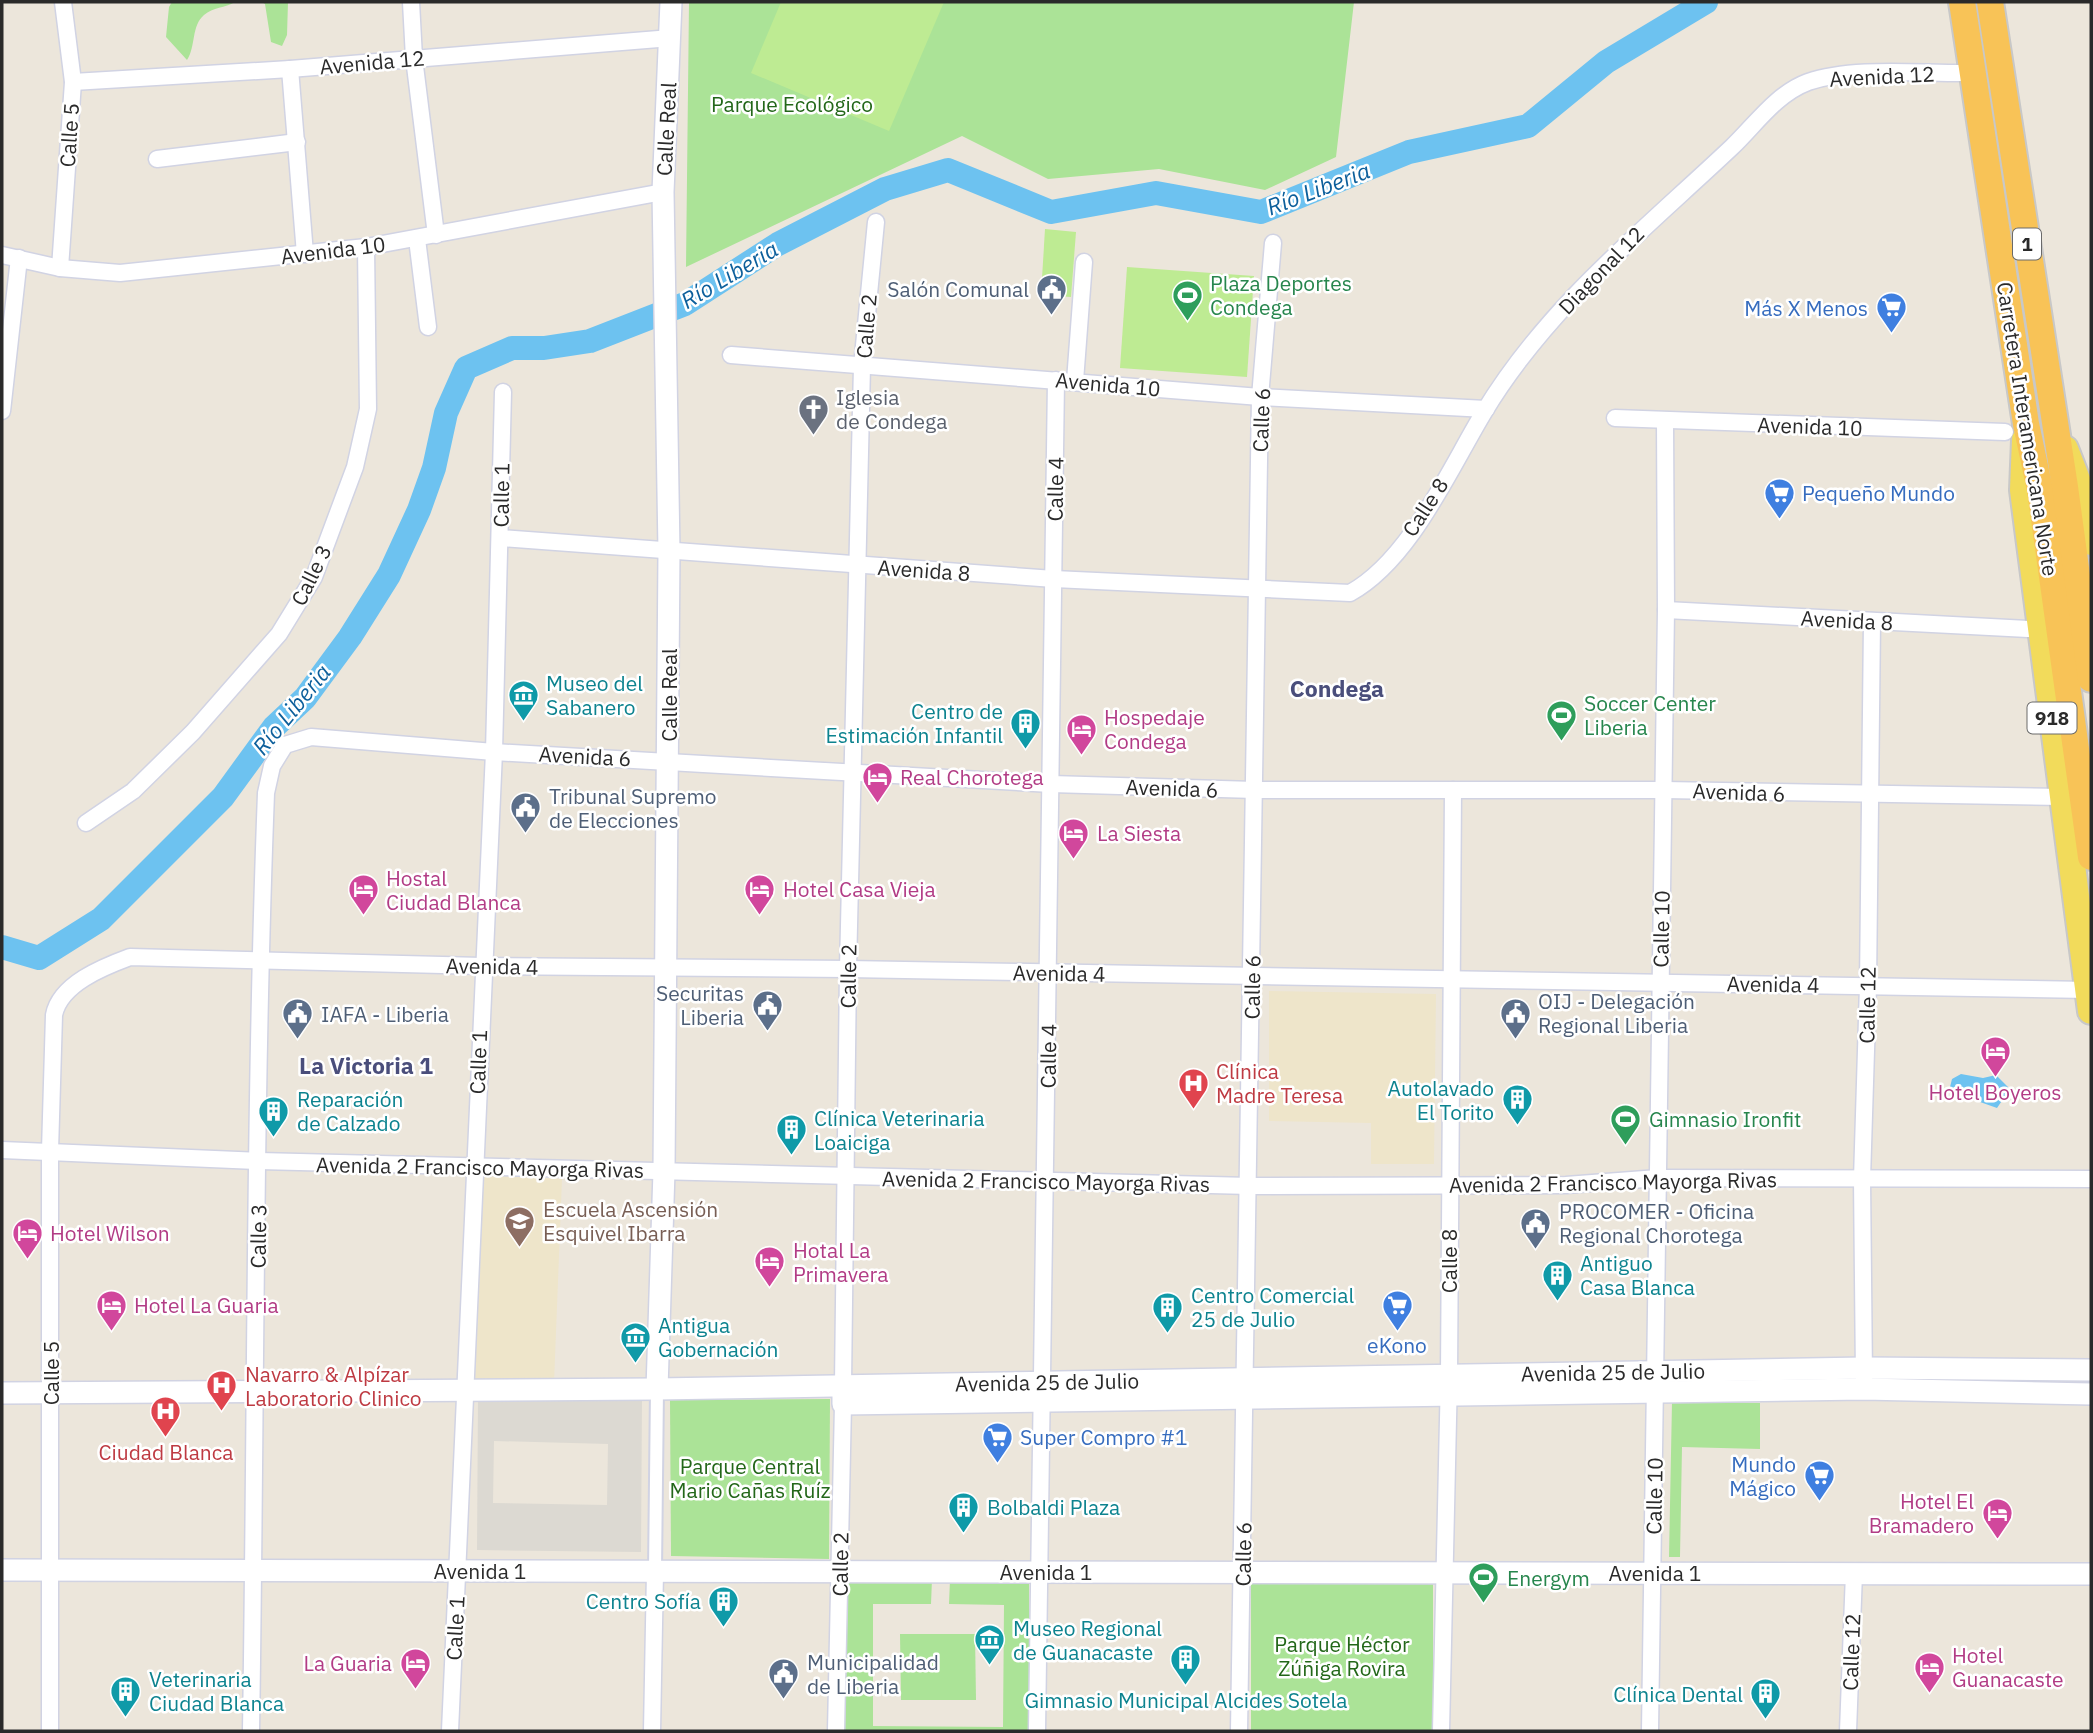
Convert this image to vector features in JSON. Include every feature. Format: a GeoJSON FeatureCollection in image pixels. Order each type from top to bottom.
{"type":"FeatureCollection","features":[{"type":"Feature","properties":{"kind":"highway","name":"Carretera Interamericana Norte"},"geometry":{"type":"LineString","coordinates":[[1962,2],[2016,428],[2053,489],[2091,680]]}},
{"type":"Feature","properties":{"kind":"highway","name":"Carretera Interamericana Norte"},"geometry":{"type":"LineString","coordinates":[[1990,2],[2055,424],[2053,489],[2091,857]]}},
{"type":"Feature","properties":{"kind":"main road","name":"1"},"geometry":{"type":"LineString","coordinates":[[2055,424],[2083,495],[2091,541]]}},
{"type":"Feature","properties":{"kind":"main road","name":"918"},"geometry":{"type":"LineString","coordinates":[[2016,428],[2090,1000]]}},
{"type":"Feature","properties":{"kind":"street","name":"Calle 5"},"geometry":{"type":"LineString","coordinates":[[60,268],[73,82],[63,2]]}},
{"type":"Feature","properties":{"kind":"street"},"geometry":{"type":"LineString","coordinates":[[411,2],[414,58],[436,235]]}},
{"type":"Feature","properties":{"kind":"street","name":"Calle Real"},"geometry":{"type":"LineString","coordinates":[[657,1389],[664,1171],[668,760],[669,551],[663,192],[671,2]]}},
{"type":"Feature","properties":{"kind":"street","name":"Avenida 12"},"geometry":{"type":"LineString","coordinates":[[73,82],[290,69],[671,38]]}},
{"type":"Feature","properties":{"kind":"street"},"geometry":{"type":"LineString","coordinates":[[290,69],[305,254]]}},
{"type":"Feature","properties":{"kind":"street","name":"Avenida 12"},"geometry":{"type":"LineString","coordinates":[[1733,146],[1772,105],[1805,83],[1834,74],[1971,74]]}},
{"type":"Feature","properties":{"kind":"street"},"geometry":{"type":"LineString","coordinates":[[157,159],[297,142]]}},
{"type":"Feature","properties":{"kind":"street","name":"Diagonal 12"},"geometry":{"type":"LineString","coordinates":[[1486,409],[1544,328],[1603,264],[1733,146]]}},
{"type":"Feature","properties":{"kind":"street","name":"Avenida 10"},"geometry":{"type":"LineString","coordinates":[[2,255],[60,268],[120,273],[366,247],[663,192]]}},
{"type":"Feature","properties":{"kind":"street","name":"Calle 2"},"geometry":{"type":"LineString","coordinates":[[836,1731],[841,1572],[848,969],[862,366],[876,222]]}},
{"type":"Feature","properties":{"kind":"street"},"geometry":{"type":"LineString","coordinates":[[418,239],[428,327]]}},
{"type":"Feature","properties":{"kind":"street","name":"Calle 6"},"geometry":{"type":"LineString","coordinates":[[1239,1731],[1250,1186],[1260,397],[1273,243]]}},
{"type":"Feature","properties":{"kind":"street","name":"Calle 3"},"geometry":{"type":"LineString","coordinates":[[86,823],[133,791],[193,732],[279,634],[314,577],[355,467],[368,409],[366,247]]}},
{"type":"Feature","properties":{"kind":"street"},"geometry":{"type":"LineString","coordinates":[[2,411],[19,258]]}},
{"type":"Feature","properties":{"kind":"street"},"geometry":{"type":"LineString","coordinates":[[1075,381],[1084,262]]}},
{"type":"Feature","properties":{"kind":"street","name":"Avenida 10"},"geometry":{"type":"LineString","coordinates":[[731,355],[1260,397],[1486,409]]}},
{"type":"Feature","properties":{"kind":"street","name":"Calle 4"},"geometry":{"type":"LineString","coordinates":[[1037,1731],[1056,380]]}},
{"type":"Feature","properties":{"kind":"street","name":"Calle 1"},"geometry":{"type":"LineString","coordinates":[[450,1731],[482,966],[494,752],[503,392]]}},
{"type":"Feature","properties":{"kind":"street","name":"Calle 8"},"geometry":{"type":"LineString","coordinates":[[1350,593],[1368,583],[1417,524],[1486,409]]}},
{"type":"Feature","properties":{"kind":"street","name":"Avenida 10"},"geometry":{"type":"LineString","coordinates":[[1615,418],[2016,428]]}},
{"type":"Feature","properties":{"kind":"street","name":"Calle 10"},"geometry":{"type":"LineString","coordinates":[[1650,1731],[1664,790],[1665,421]]}},
{"type":"Feature","properties":{"kind":"street","name":"Avenida 8"},"geometry":{"type":"LineString","coordinates":[[500,538],[1054,579],[1350,593]]}},
{"type":"Feature","properties":{"kind":"street","name":"Avenida 8"},"geometry":{"type":"LineString","coordinates":[[1666,610],[2028,629]]}},
{"type":"Feature","properties":{"kind":"street","name":"Calle 12"},"geometry":{"type":"LineString","coordinates":[[1864,1378],[1862,1179],[1868,986],[1872,621]]}},
{"type":"Feature","properties":{"kind":"street","name":"Avenida 6"},"geometry":{"type":"LineString","coordinates":[[285,746],[310,737],[494,752],[668,760],[853,774],[1051,784],[1255,790],[1664,790],[2062,797]]}},
{"type":"Feature","properties":{"kind":"street","name":"Calle 3"},"geometry":{"type":"LineString","coordinates":[[251,1731],[260,960],[266,793],[272,766],[285,746]]}},
{"type":"Feature","properties":{"kind":"street","name":"Calle 8"},"geometry":{"type":"LineString","coordinates":[[1441,1731],[1449,1385],[1453,790]]}},
{"type":"Feature","properties":{"kind":"street","name":"Avenida 4"},"geometry":{"type":"LineString","coordinates":[[54,1015],[62,996],[77,984],[130,957],[482,966],[848,969],[1868,986],[2090,1000]]}},
{"type":"Feature","properties":{"kind":"street","name":"Calle 5"},"geometry":{"type":"LineString","coordinates":[[50,1731],[50,1152],[54,1015]]}},
{"type":"Feature","properties":{"kind":"street","name":"Avenida 2 Francisco Mayorga Rivas"},"geometry":{"type":"LineString","coordinates":[[2,1150],[259,1161],[1250,1186],[1566,1185],[1658,1178],[2091,1179]]}},
{"type":"Feature","properties":{"kind":"street","name":"Avenida 25 de Julio"},"geometry":{"type":"LineString","coordinates":[[2,1393],[256,1394],[657,1389],[843,1395],[1864,1378],[2091,1370]]}},
{"type":"Feature","properties":{"kind":"street","name":"Avenida 25 de Julio"},"geometry":{"type":"LineString","coordinates":[[1864,1378],[2091,1394]]}},
{"type":"Feature","properties":{"kind":"street"},"geometry":{"type":"LineString","coordinates":[[652,1731],[657,1389]]}},
{"type":"Feature","properties":{"kind":"street","name":"Avenida 1"},"geometry":{"type":"LineString","coordinates":[[2,1570],[2091,1574]]}},
{"type":"Feature","properties":{"kind":"street","name":"Calle 12"},"geometry":{"type":"LineString","coordinates":[[1848,1731],[1854,1573]]}},
{"type":"Feature","properties":{"kind":"shaded area"},"geometry":{"type":"Polygon","coordinates":[[[1269,991],[1436,994],[1434,1164],[1371,1164],[1371,1123],[1269,1121],[1269,991]]]}},
{"type":"Feature","properties":{"kind":"shaded area","name":"Escuela Ascensión Esquivel Ibarra"},"geometry":{"type":"Polygon","coordinates":[[[483,1175],[562,1179],[554,1383],[475,1379],[483,1175]]]}},
{"type":"Feature","properties":{"kind":"shaded area"},"geometry":{"type":"Polygon","coordinates":[[[478,1397],[642,1399],[641,1552],[477,1550],[478,1397]],[[494,1441],[493,1503],[607,1505],[608,1444],[494,1441]]]}},
{"type":"Feature","properties":{"kind":"green space"},"geometry":{"type":"Polygon","coordinates":[[[172,2],[235,2],[204,15],[195,30],[187,60],[166,37],[169,7],[172,2]]]}},
{"type":"Feature","properties":{"kind":"green space"},"geometry":{"type":"Polygon","coordinates":[[[262,2],[288,2],[287,35],[282,46],[271,42],[265,4],[262,2]]]}},
{"type":"Feature","properties":{"kind":"green space","name":"Parque Ecológico"},"geometry":{"type":"Polygon","coordinates":[[[689,2],[1354,2],[1336,157],[1265,190],[1159,169],[1048,179],[962,136],[686,267],[689,2]]]}},
{"type":"Feature","properties":{"kind":"green space"},"geometry":{"type":"Polygon","coordinates":[[[781,2],[944,2],[889,131],[751,73],[781,2]]]}},
{"type":"Feature","properties":{"kind":"green space"},"geometry":{"type":"Polygon","coordinates":[[[1045,229],[1076,232],[1071,297],[1041,295],[1045,229]]]}},
{"type":"Feature","properties":{"kind":"green space","name":"Plaza Deportes Condega"},"geometry":{"type":"Polygon","coordinates":[[[1127,267],[1254,276],[1247,377],[1120,368],[1127,267]]]}},
{"type":"Feature","properties":{"kind":"green space","name":"Parque Central Mario Cañas Ruíz"},"geometry":{"type":"Polygon","coordinates":[[[830,1399],[829,1559],[671,1556],[670,1400],[830,1399]]]}},
{"type":"Feature","properties":{"kind":"green space"},"geometry":{"type":"Polygon","coordinates":[[[1672,1402],[1760,1403],[1760,1449],[1682,1447],[1680,1557],[1669,1557],[1672,1402]]]}},
{"type":"Feature","properties":{"kind":"green space"},"geometry":{"type":"Polygon","coordinates":[[[848,1579],[932,1579],[931,1604],[873,1604],[873,1726],[1003,1727],[1004,1605],[949,1604],[950,1580],[1029,1580],[1029,1731],[845,1731],[848,1579]]]}},
{"type":"Feature","properties":{"kind":"green space","name":"Parque Héctor Zúñiga Rovira"},"geometry":{"type":"Polygon","coordinates":[[[1251,1581],[1433,1582],[1433,1731],[1251,1731],[1251,1581]]]}},
{"type":"Feature","properties":{"kind":"green space"},"geometry":{"type":"Polygon","coordinates":[[[900,1634],[975,1634],[976,1700],[901,1700],[900,1634]]]}},
{"type":"Feature","properties":{"kind":"water"},"geometry":{"type":"Polygon","coordinates":[[[1961,1074],[1983,1078],[1996,1075],[2010,1089],[1997,1108],[1949,1091],[1952,1079],[1961,1074]]]}},
{"type":"Feature","properties":{"kind":"waterway","name":"Río Liberia"},"geometry":{"type":"LineString","coordinates":[[2,947],[39,958],[101,919],[223,797],[274,727],[305,698],[350,637],[389,575],[419,510],[434,468],[446,413],[466,368],[512,348],[544,348],[590,341],[685,304],[778,244],[885,189],[948,170],[1051,212],[1156,193],[1261,212],[1409,152],[1528,126],[1606,62],[1706,2]]}},
{"type":"Feature","properties":{"kind":"place","name":"Salón Comunal"},"geometry":{"type":"Point","coordinates":[1052,316]}},
{"type":"Feature","properties":{"kind":"place","name":"Plaza Deportes Condega"},"geometry":{"type":"Point","coordinates":[1187,322]}},
{"type":"Feature","properties":{"kind":"place","name":"Más X Menos"},"geometry":{"type":"Point","coordinates":[1891,335]}},
{"type":"Feature","properties":{"kind":"place","name":"Iglesia de Condega"},"geometry":{"type":"Point","coordinates":[813,436]}},
{"type":"Feature","properties":{"kind":"place","name":"Pequeño Mundo"},"geometry":{"type":"Point","coordinates":[1779,520]}},
{"type":"Feature","properties":{"kind":"place","name":"Museo del Sabanero"},"geometry":{"type":"Point","coordinates":[523,722]}},
{"type":"Feature","properties":{"kind":"place","name":"Soccer Center Liberia"},"geometry":{"type":"Point","coordinates":[1561,742]}},
{"type":"Feature","properties":{"kind":"place","name":"Centro de Estimación Infantil"},"geometry":{"type":"Point","coordinates":[1026,750]}},
{"type":"Feature","properties":{"kind":"place","name":"Hospedaje Condega"},"geometry":{"type":"Point","coordinates":[1081,756]}},
{"type":"Feature","properties":{"kind":"place","name":"Real Chorotega"},"geometry":{"type":"Point","coordinates":[877,804]}},
{"type":"Feature","properties":{"kind":"place","name":"Tribunal Supremo de Elecciones"},"geometry":{"type":"Point","coordinates":[526,835]}},
{"type":"Feature","properties":{"kind":"place","name":"La Siesta"},"geometry":{"type":"Point","coordinates":[1074,860]}},
{"type":"Feature","properties":{"kind":"place","name":"Hotel Casa Vieja"},"geometry":{"type":"Point","coordinates":[760,916]}},
{"type":"Feature","properties":{"kind":"place","name":"Hostal Ciudad Blanca"},"geometry":{"type":"Point","coordinates":[363,917]}},
{"type":"Feature","properties":{"kind":"place","name":"Securitas Liberia"},"geometry":{"type":"Point","coordinates":[767,1032]}},
{"type":"Feature","properties":{"kind":"place","name":"OIJ - Delegación Regional Liberia"},"geometry":{"type":"Point","coordinates":[1515,1040]}},
{"type":"Feature","properties":{"kind":"place","name":"IAFA - Liberia"},"geometry":{"type":"Point","coordinates":[298,1041]}},
{"type":"Feature","properties":{"kind":"place","name":"Hotel Boyeros"},"geometry":{"type":"Point","coordinates":[1995,1079]}},
{"type":"Feature","properties":{"kind":"place","name":"Clínica Madre Teresa"},"geometry":{"type":"Point","coordinates":[1193,1110]}},
{"type":"Feature","properties":{"kind":"place","name":"Autolavado El Torito"},"geometry":{"type":"Point","coordinates":[1517,1127]}},
{"type":"Feature","properties":{"kind":"place","name":"Reparación de Calzado"},"geometry":{"type":"Point","coordinates":[274,1138]}},
{"type":"Feature","properties":{"kind":"place","name":"Gimnasio Ironfit"},"geometry":{"type":"Point","coordinates":[1626,1146]}},
{"type":"Feature","properties":{"kind":"place","name":"Clínica Veterinaria Loaiciga"},"geometry":{"type":"Point","coordinates":[791,1157]}},
{"type":"Feature","properties":{"kind":"place","name":"Escuela Ascensión Esquivel Ibarra"},"geometry":{"type":"Point","coordinates":[520,1248]}},
{"type":"Feature","properties":{"kind":"place","name":"PROCOMER - Oficina Regional Chorotega"},"geometry":{"type":"Point","coordinates":[1536,1250]}},
{"type":"Feature","properties":{"kind":"place","name":"Hotel Wilson"},"geometry":{"type":"Point","coordinates":[27,1260]}},
{"type":"Feature","properties":{"kind":"place","name":"Hotal La Primavera"},"geometry":{"type":"Point","coordinates":[770,1289]}},
{"type":"Feature","properties":{"kind":"place","name":"Antiguo Casa Blanca"},"geometry":{"type":"Point","coordinates":[1557,1302]}},
{"type":"Feature","properties":{"kind":"place","name":"Hotel La Guaria"},"geometry":{"type":"Point","coordinates":[111,1332]}},
{"type":"Feature","properties":{"kind":"place","name":"eKono"},"geometry":{"type":"Point","coordinates":[1397,1332]}},
{"type":"Feature","properties":{"kind":"place","name":"Centro Comercial 25 de Julio"},"geometry":{"type":"Point","coordinates":[1168,1334]}},
{"type":"Feature","properties":{"kind":"place","name":"Antigua Gobernación"},"geometry":{"type":"Point","coordinates":[635,1364]}},
{"type":"Feature","properties":{"kind":"place","name":"Navarro & Alpízar Laboratorio Clinico"},"geometry":{"type":"Point","coordinates":[222,1413]}},
{"type":"Feature","properties":{"kind":"place","name":"Ciudad Blanca"},"geometry":{"type":"Point","coordinates":[166,1439]}},
{"type":"Feature","properties":{"kind":"place","name":"Super Compro #1"},"geometry":{"type":"Point","coordinates":[997,1464]}},
{"type":"Feature","properties":{"kind":"place","name":"Mundo Mágico"},"geometry":{"type":"Point","coordinates":[1819,1503]}},
{"type":"Feature","properties":{"kind":"place","name":"Bolbaldi Plaza"},"geometry":{"type":"Point","coordinates":[964,1534]}},
{"type":"Feature","properties":{"kind":"place","name":"Hotel El Bramadero"},"geometry":{"type":"Point","coordinates":[1997,1540]}},
{"type":"Feature","properties":{"kind":"place","name":"Energym"},"geometry":{"type":"Point","coordinates":[1484,1605]}},
{"type":"Feature","properties":{"kind":"place","name":"Centro Sofía"},"geometry":{"type":"Point","coordinates":[724,1628]}},
{"type":"Feature","properties":{"kind":"place","name":"Museo Regional de Guanacaste"},"geometry":{"type":"Point","coordinates":[990,1667]}},
{"type":"Feature","properties":{"kind":"place","name":"Gimnasio Municipal Alcides Sotela"},"geometry":{"type":"Point","coordinates":[1186,1687]}},
{"type":"Feature","properties":{"kind":"place","name":"La Guaria"},"geometry":{"type":"Point","coordinates":[415,1690]}},
{"type":"Feature","properties":{"kind":"place","name":"Hotel Guanacaste"},"geometry":{"type":"Point","coordinates":[1929,1694]}},
{"type":"Feature","properties":{"kind":"place","name":"Municipalidad de Liberia"},"geometry":{"type":"Point","coordinates":[784,1701]}},
{"type":"Feature","properties":{"kind":"place","name":"Veterinaria Ciudad Blanca"},"geometry":{"type":"Point","coordinates":[126,1718]}},
{"type":"Feature","properties":{"kind":"place","name":"Clínica Dental"},"geometry":{"type":"Point","coordinates":[1766,1721]}},
{"type":"Feature","properties":{"kind":"district","name":"Condega"},"geometry":{"type":"Point","coordinates":[1337,688]}},
{"type":"Feature","properties":{"kind":"district","name":"La Victoria 1"},"geometry":{"type":"Point","coordinates":[366,1065]}}]}
